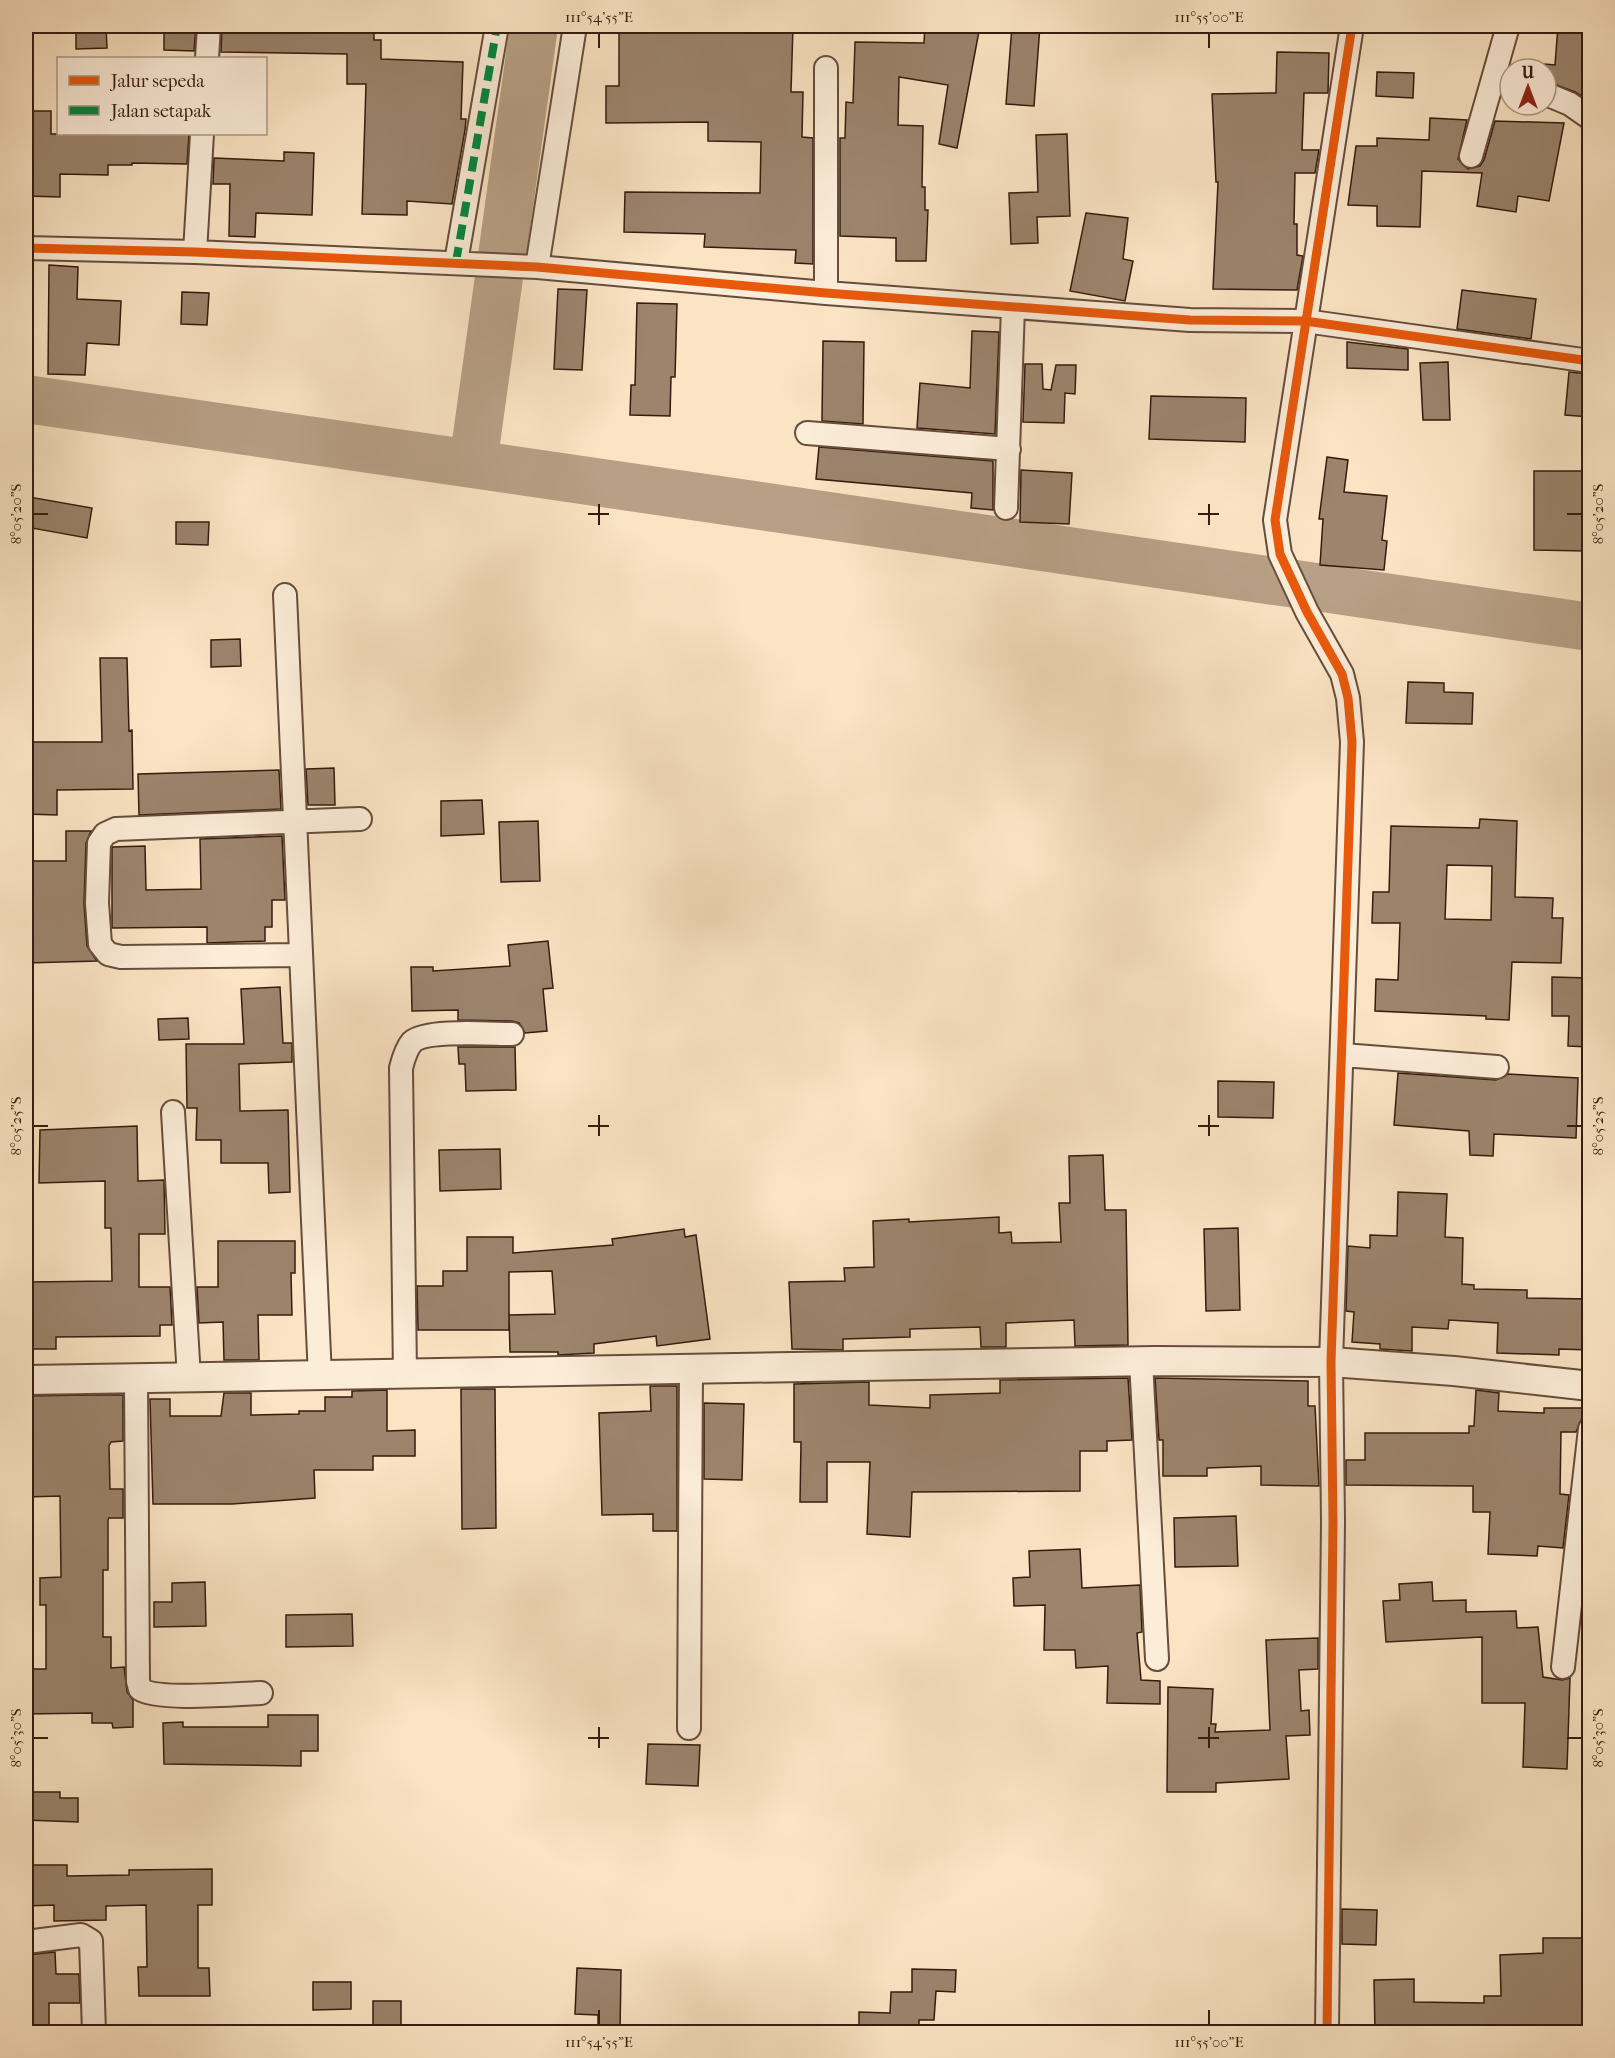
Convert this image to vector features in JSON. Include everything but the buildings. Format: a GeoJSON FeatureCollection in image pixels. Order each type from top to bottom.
{"type":"FeatureCollection","features":[{"type":"Feature","properties":{"kind":"street"},"geometry":{"type":"LineString","coordinates":[[207,57],[209,26]]}},
{"type":"Feature","properties":{"kind":"street"},"geometry":{"type":"LineString","coordinates":[[459,262],[497,26]]}},
{"type":"Feature","properties":{"kind":"street"},"geometry":{"type":"LineString","coordinates":[[527,266],[575,26]]}},
{"type":"Feature","properties":{"kind":"street"},"geometry":{"type":"LineString","coordinates":[[1327,2032],[1334,1202],[1343,1055],[1352,742],[1348,698],[1342,674],[1307,612],[1280,554],[1275,520],[1352,26]]}},
{"type":"Feature","properties":{"kind":"street"},"geometry":{"type":"LineString","coordinates":[[1505,57],[1508,26]]}},
{"type":"Feature","properties":{"kind":"street"},"geometry":{"type":"LineString","coordinates":[[826,68],[826,293]]}},
{"type":"Feature","properties":{"kind":"street"},"geometry":{"type":"LineString","coordinates":[[1471,156],[1498,92]]}},
{"type":"Feature","properties":{"kind":"street"},"geometry":{"type":"LineString","coordinates":[[1558,99],[1570,104],[1590,118]]}},
{"type":"Feature","properties":{"kind":"street"},"geometry":{"type":"LineString","coordinates":[[195,252],[202,135]]}},
{"type":"Feature","properties":{"kind":"street"},"geometry":{"type":"LineString","coordinates":[[26,248],[459,262],[826,293],[1190,320],[1305,321],[1590,361]]}},
{"type":"Feature","properties":{"kind":"street"},"geometry":{"type":"LineString","coordinates":[[1006,508],[1013,307]]}},
{"type":"Feature","properties":{"kind":"street"},"geometry":{"type":"LineString","coordinates":[[807,433],[1009,450]]}},
{"type":"Feature","properties":{"kind":"street"},"geometry":{"type":"LineString","coordinates":[[285,595],[320,1377]]}},
{"type":"Feature","properties":{"kind":"street"},"geometry":{"type":"LineString","coordinates":[[301,955],[121,957],[108,954],[100,944],[97,903],[99,843],[105,834],[116,829],[360,819]]}},
{"type":"Feature","properties":{"kind":"street"},"geometry":{"type":"LineString","coordinates":[[405,1375],[401,1068],[403,1061],[413,1041],[429,1035],[512,1034]]}},
{"type":"Feature","properties":{"kind":"street"},"geometry":{"type":"LineString","coordinates":[[1343,1055],[1497,1067]]}},
{"type":"Feature","properties":{"kind":"street"},"geometry":{"type":"LineString","coordinates":[[173,1112],[189,1378]]}},
{"type":"Feature","properties":{"kind":"street"},"geometry":{"type":"LineString","coordinates":[[1141,1361],[1156,1659]]}},
{"type":"Feature","properties":{"kind":"street"},"geometry":{"type":"LineString","coordinates":[[26,1380],[320,1377],[1141,1361],[1331,1362],[1454,1371],[1590,1386]]}},
{"type":"Feature","properties":{"kind":"street"},"geometry":{"type":"LineString","coordinates":[[688,1728],[691,1369]]}},
{"type":"Feature","properties":{"kind":"street"},"geometry":{"type":"LineString","coordinates":[[136,1378],[140,1689],[147,1694],[166,1695],[261,1693]]}},
{"type":"Feature","properties":{"kind":"street"},"geometry":{"type":"LineString","coordinates":[[1563,1667],[1590,1428]]}},
{"type":"Feature","properties":{"kind":"street"},"geometry":{"type":"LineString","coordinates":[[26,1942],[81,1935],[91,1941],[94,2032]]}},
{"type":"Feature","properties":{"kind":"waterway"},"geometry":{"type":"LineString","coordinates":[[473,464],[534,26]]}},
{"type":"Feature","properties":{"kind":"waterway"},"geometry":{"type":"LineString","coordinates":[[26,399],[1590,627]]}},
{"type":"Feature","properties":{"kind":"marked path"},"geometry":{"type":"LineString","coordinates":[[456,262],[497,26]]}},
{"type":"Feature","properties":{"kind":"cycle path"},"geometry":{"type":"LineString","coordinates":[[1327,2032],[1333,1522],[1331,1362],[1352,742],[1348,698],[1342,674],[1307,612],[1280,554],[1275,520],[1352,26]]}},
{"type":"Feature","properties":{"kind":"cycle path"},"geometry":{"type":"LineString","coordinates":[[26,248],[195,252],[537,267],[826,293],[1190,320],[1305,321],[1590,361]]}}]}
